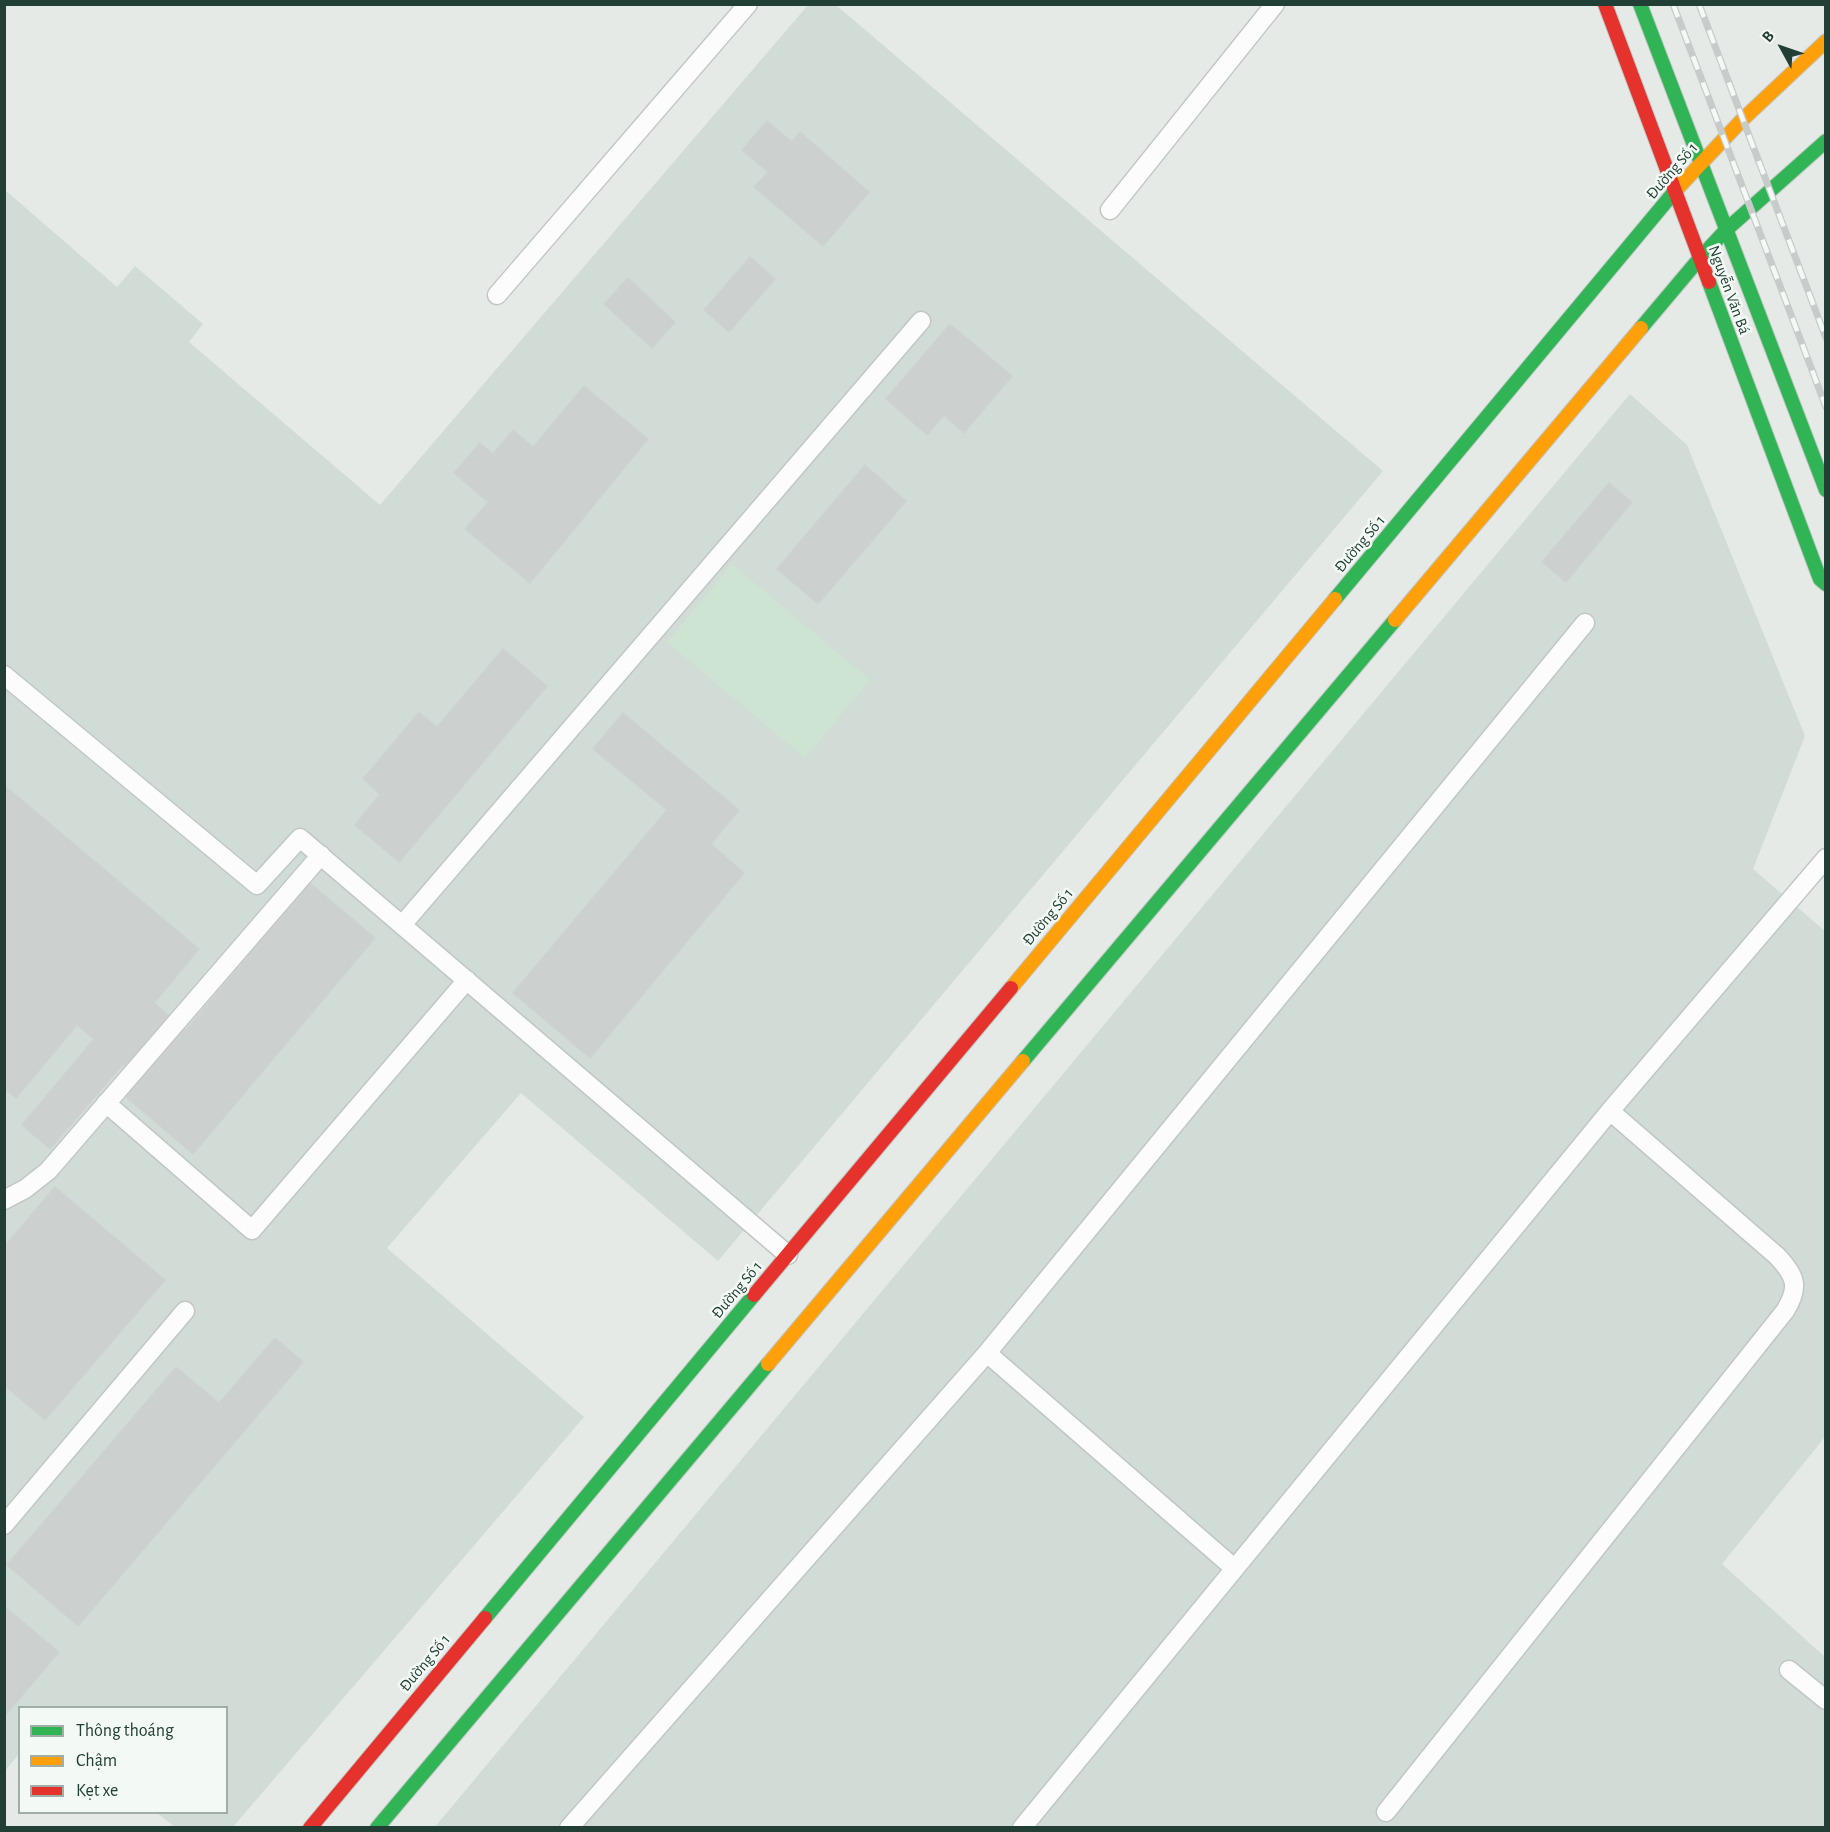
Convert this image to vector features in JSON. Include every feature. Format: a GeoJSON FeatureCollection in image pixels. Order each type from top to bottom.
{"type":"FeatureCollection","features":[{"type":"Feature","properties":{"kind":"main road","name":"Nguyễn Văn Bá"},"geometry":{"type":"LineString","coordinates":[[1605,4],[1820,579],[1826,584]]}},
{"type":"Feature","properties":{"kind":"main road","name":"Nguyễn Văn Bá"},"geometry":{"type":"LineString","coordinates":[[1640,4],[1826,490]]}},
{"type":"Feature","properties":{"kind":"main road","name":"Đường Số 1"},"geometry":{"type":"LineString","coordinates":[[310,1827],[1675,191],[1742,120],[1826,40]]}},
{"type":"Feature","properties":{"kind":"main road"},"geometry":{"type":"LineString","coordinates":[[377,1827],[1700,258],[1726,230],[1826,141]]}},
{"type":"Feature","properties":{"kind":"lane"},"geometry":{"type":"LineString","coordinates":[[497,296],[748,4]]}},
{"type":"Feature","properties":{"kind":"lane"},"geometry":{"type":"LineString","coordinates":[[1110,210],[1275,4]]}},
{"type":"Feature","properties":{"kind":"lane"},"geometry":{"type":"LineString","coordinates":[[402,925],[921,321]]}},
{"type":"Feature","properties":{"kind":"lane"},"geometry":{"type":"LineString","coordinates":[[569,1827],[987,1353],[1585,623]]}},
{"type":"Feature","properties":{"kind":"lane"},"geometry":{"type":"LineString","coordinates":[[4,675],[256,885],[300,838],[788,1255]]}},
{"type":"Feature","properties":{"kind":"lane"},"geometry":{"type":"LineString","coordinates":[[4,1200],[25,1189],[48,1171],[321,855]]}},
{"type":"Feature","properties":{"kind":"lane"},"geometry":{"type":"LineString","coordinates":[[1022,1827],[1610,1111],[1826,858]]}},
{"type":"Feature","properties":{"kind":"lane"},"geometry":{"type":"LineString","coordinates":[[106,1104],[252,1230],[467,980]]}},
{"type":"Feature","properties":{"kind":"lane"},"geometry":{"type":"LineString","coordinates":[[1386,1812],[1778,1321],[1793,1298],[1795,1287],[1788,1267],[1610,1111]]}},
{"type":"Feature","properties":{"kind":"lane"},"geometry":{"type":"LineString","coordinates":[[4,1525],[185,1311]]}},
{"type":"Feature","properties":{"kind":"lane"},"geometry":{"type":"LineString","coordinates":[[987,1353],[1234,1568]]}},
{"type":"Feature","properties":{"kind":"lane"},"geometry":{"type":"LineString","coordinates":[[1789,1670],[1826,1700]]}},
{"type":"Feature","properties":{"kind":"shaded area"},"geometry":{"type":"Polygon","coordinates":[[[808,5],[836,5],[1383,471],[718,1261],[521,1093],[387,1248],[584,1417],[233,1827],[175,1827],[158,1814],[228,1814],[228,1706],[18,1706],[18,1755],[5,1771],[5,190],[117,287],[135,266],[203,324],[189,342],[380,505],[808,5]]]}},
{"type":"Feature","properties":{"kind":"shaded area"},"geometry":{"type":"Polygon","coordinates":[[[1630,394],[1687,445],[1805,736],[1753,869],[1825,931],[1825,1437],[1722,1564],[1825,1657],[1825,1827],[434,1828],[1630,394]]]}},
{"type":"Feature","properties":{"kind":"green space"},"geometry":{"type":"Polygon","coordinates":[[[732,564],[870,680],[805,758],[667,642],[732,564]]]}},
{"type":"Feature","properties":{"kind":"building"},"geometry":{"type":"Polygon","coordinates":[[[767,121],[792,142],[800,132],[869,192],[823,246],[754,187],[768,172],[742,150],[767,121]]]}},
{"type":"Feature","properties":{"kind":"building"},"geometry":{"type":"Polygon","coordinates":[[[750,257],[775,279],[729,332],[704,310],[750,257]]]}},
{"type":"Feature","properties":{"kind":"building"},"geometry":{"type":"Polygon","coordinates":[[[628,278],[675,322],[652,348],[604,304],[628,278]]]}},
{"type":"Feature","properties":{"kind":"building"},"geometry":{"type":"Polygon","coordinates":[[[950,324],[1012,376],[964,433],[944,415],[927,435],[886,399],[950,324]]]}},
{"type":"Feature","properties":{"kind":"building"},"geometry":{"type":"Polygon","coordinates":[[[584,386],[648,439],[530,583],[465,529],[488,502],[454,473],[480,443],[493,454],[513,430],[533,447],[584,386]]]}},
{"type":"Feature","properties":{"kind":"building"},"geometry":{"type":"Polygon","coordinates":[[[865,465],[906,501],[818,604],[777,569],[865,465]]]}},
{"type":"Feature","properties":{"kind":"building"},"geometry":{"type":"Polygon","coordinates":[[[1609,483],[1632,502],[1566,582],[1542,562],[1609,483]]]}},
{"type":"Feature","properties":{"kind":"building"},"geometry":{"type":"Polygon","coordinates":[[[503,649],[547,686],[399,862],[355,825],[380,794],[363,779],[419,712],[437,727],[503,649]]]}},
{"type":"Feature","properties":{"kind":"building"},"geometry":{"type":"Polygon","coordinates":[[[623,713],[739,810],[711,844],[744,873],[590,1058],[513,993],[667,810],[593,749],[623,713]]]}},
{"type":"Feature","properties":{"kind":"building"},"geometry":{"type":"Polygon","coordinates":[[[4,785],[199,949],[154,1003],[186,1030],[310,883],[375,938],[193,1154],[126,1097],[141,1079],[123,1064],[50,1149],[22,1125],[94,1039],[77,1025],[16,1098],[4,1089],[4,785]]]}},
{"type":"Feature","properties":{"kind":"building"},"geometry":{"type":"Polygon","coordinates":[[[55,1187],[165,1280],[45,1420],[4,1385],[4,1247],[55,1187]]]}},
{"type":"Feature","properties":{"kind":"building"},"geometry":{"type":"Polygon","coordinates":[[[275,1338],[303,1362],[78,1626],[7,1565],[176,1367],[219,1403],[275,1338]]]}},
{"type":"Feature","properties":{"kind":"building"},"geometry":{"type":"Polygon","coordinates":[[[4,1606],[59,1652],[4,1717],[4,1606]]]}},
{"type":"Feature","properties":{"kind":"railway"},"geometry":{"type":"LineString","coordinates":[[1673,4],[1826,407]]}},
{"type":"Feature","properties":{"kind":"railway"},"geometry":{"type":"LineString","coordinates":[[1699,4],[1826,338]]}},
{"type":"Feature","properties":{"kind":"traffic: fast"},"geometry":{"type":"LineString","coordinates":[[1640,4],[1826,490]]}},
{"type":"Feature","properties":{"kind":"traffic: fast"},"geometry":{"type":"LineString","coordinates":[[1641,328],[1726,230],[1826,141]]}},
{"type":"Feature","properties":{"kind":"traffic: fast"},"geometry":{"type":"LineString","coordinates":[[1335,599],[1675,191]]}},
{"type":"Feature","properties":{"kind":"traffic: fast"},"geometry":{"type":"LineString","coordinates":[[1709,282],[1820,579],[1826,584]]}},
{"type":"Feature","properties":{"kind":"traffic: fast"},"geometry":{"type":"LineString","coordinates":[[1023,1061],[1395,620]]}},
{"type":"Feature","properties":{"kind":"traffic: fast"},"geometry":{"type":"LineString","coordinates":[[485,1618],[754,1295]]}},
{"type":"Feature","properties":{"kind":"traffic: fast"},"geometry":{"type":"LineString","coordinates":[[377,1828],[768,1364]]}},
{"type":"Feature","properties":{"kind":"traffic: slow"},"geometry":{"type":"LineString","coordinates":[[1675,191],[1742,120],[1826,41]]}},
{"type":"Feature","properties":{"kind":"traffic: slow"},"geometry":{"type":"LineString","coordinates":[[1395,620],[1641,328]]}},
{"type":"Feature","properties":{"kind":"traffic: slow"},"geometry":{"type":"LineString","coordinates":[[1011,988],[1335,599]]}},
{"type":"Feature","properties":{"kind":"traffic: slow"},"geometry":{"type":"LineString","coordinates":[[768,1364],[1023,1061]]}},
{"type":"Feature","properties":{"kind":"traffic: jam"},"geometry":{"type":"LineString","coordinates":[[1605,4],[1709,282]]}},
{"type":"Feature","properties":{"kind":"traffic: jam"},"geometry":{"type":"LineString","coordinates":[[754,1295],[1011,988]]}},
{"type":"Feature","properties":{"kind":"traffic: jam"},"geometry":{"type":"LineString","coordinates":[[310,1828],[485,1618]]}}]}
